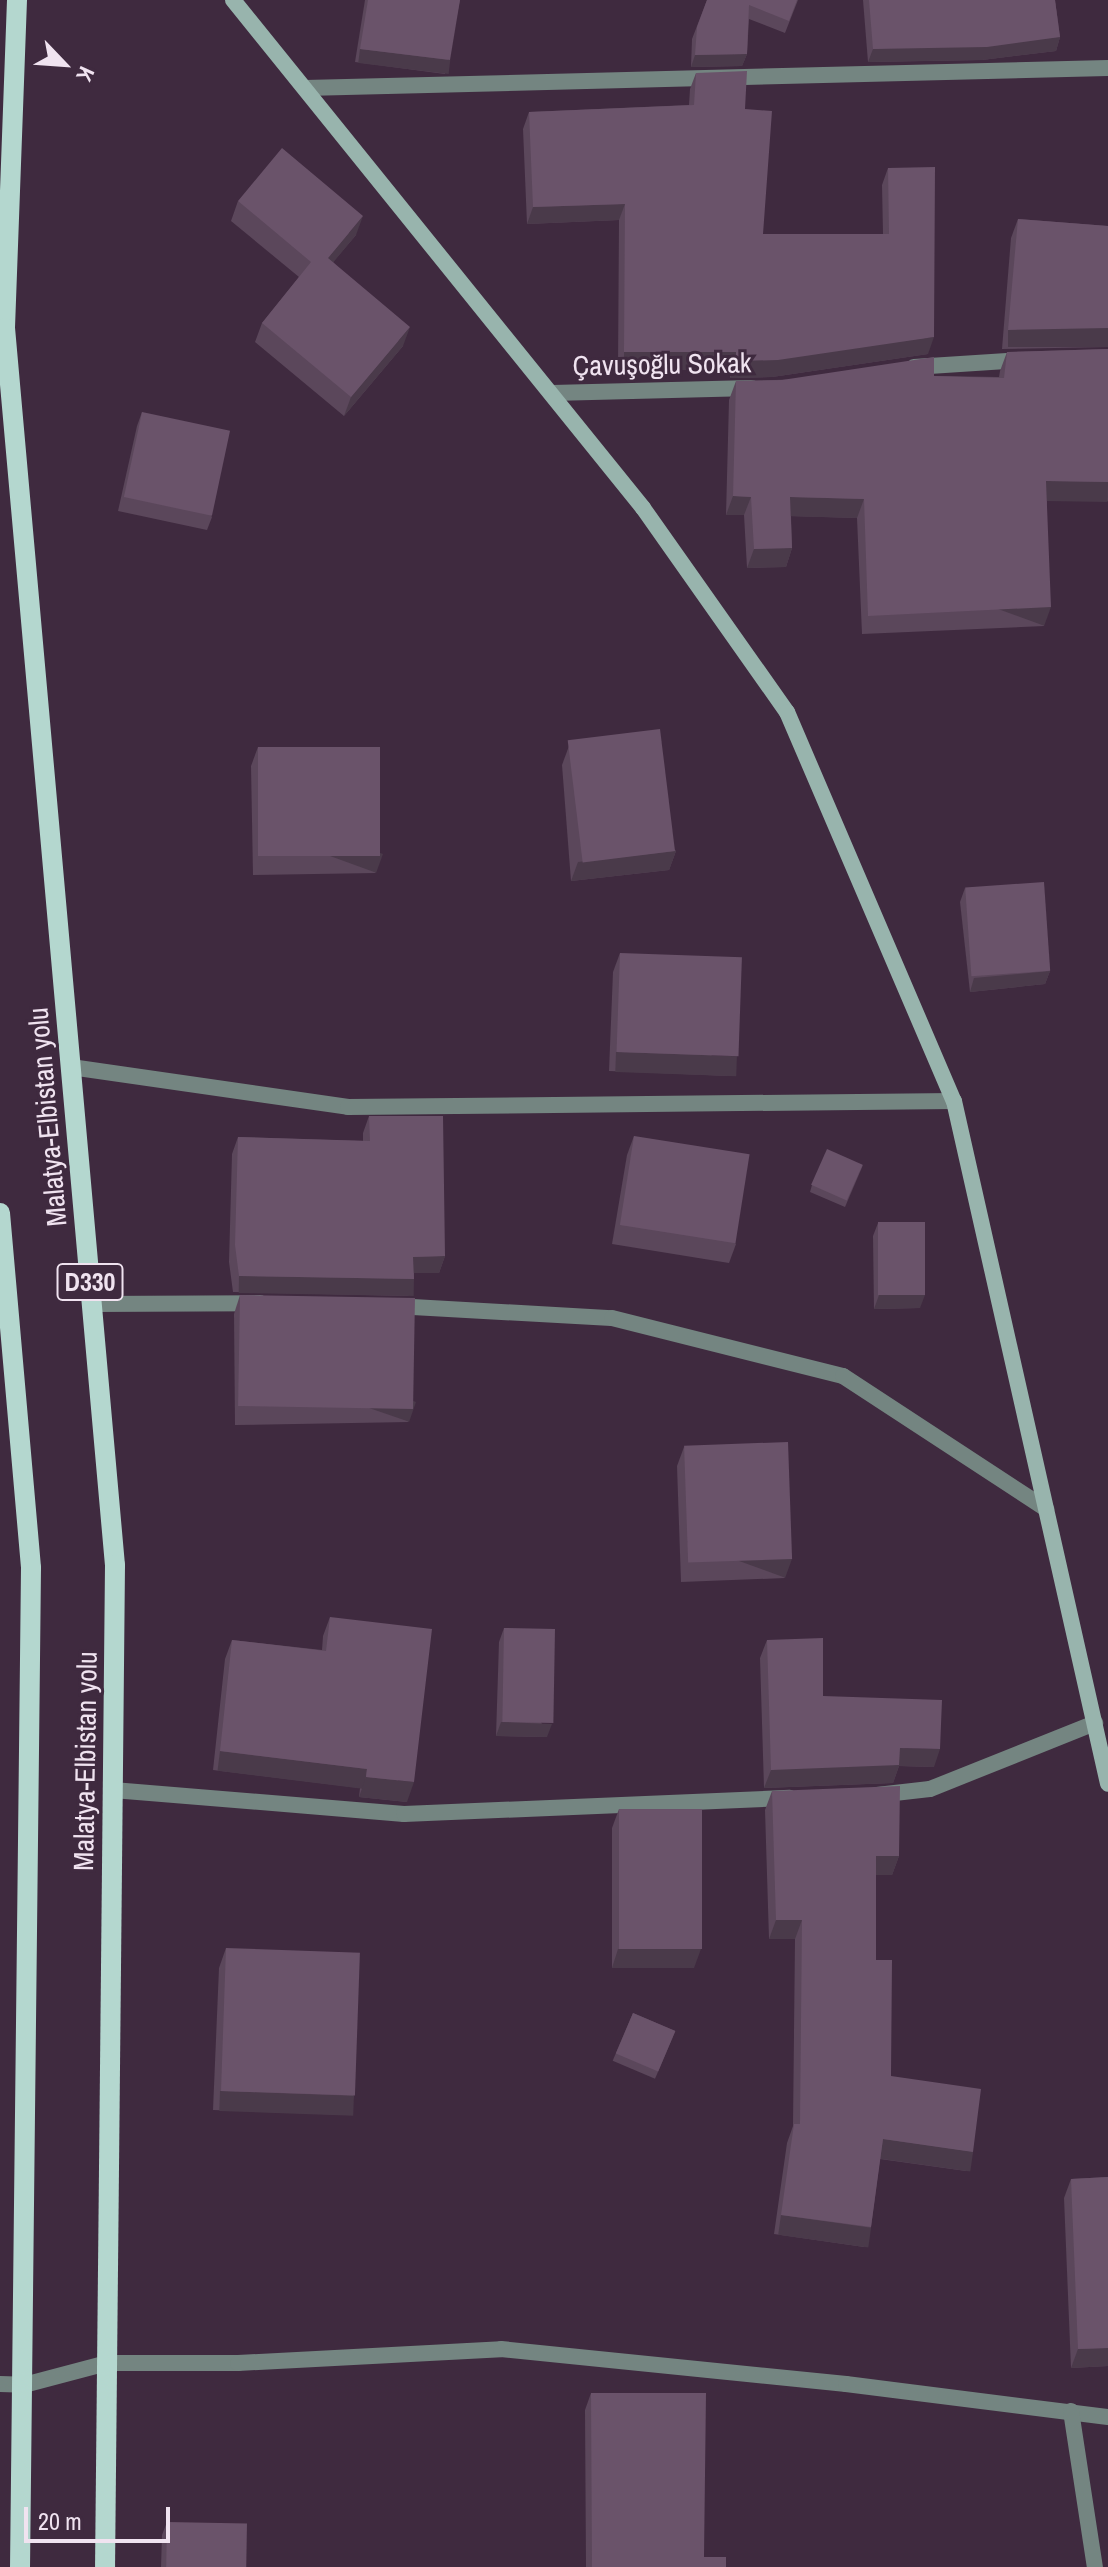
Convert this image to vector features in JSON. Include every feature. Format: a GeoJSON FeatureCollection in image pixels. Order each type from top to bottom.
{"type":"FeatureCollection","features":[{"type":"Feature","properties":{"kind":"main road","name":"Malatya-Elbistan yolu"},"geometry":{"type":"LineString","coordinates":[[17,0],[5,328],[115,1565],[105,2567]]}},
{"type":"Feature","properties":{"kind":"main road","name":"Malatya-Elbistan yolu"},"geometry":{"type":"LineString","coordinates":[[0,1213],[31,1568],[20,2567]]}},
{"type":"Feature","properties":{"kind":"street"},"geometry":{"type":"LineString","coordinates":[[233,0],[643,508],[787,712],[954,1101],[1108,1784]]}},
{"type":"Feature","properties":{"kind":"street"},"geometry":{"type":"LineString","coordinates":[[305,88],[1108,68]]}},
{"type":"Feature","properties":{"kind":"street"},"geometry":{"type":"LineString","coordinates":[[892,370],[952,361],[1045,359]]}},
{"type":"Feature","properties":{"kind":"street","name":"Çavuşoğlu Sokak"},"geometry":{"type":"LineString","coordinates":[[552,393],[773,388]]}},
{"type":"Feature","properties":{"kind":"street"},"geometry":{"type":"LineString","coordinates":[[71,1067],[348,1107],[954,1101]]}},
{"type":"Feature","properties":{"kind":"street"},"geometry":{"type":"LineString","coordinates":[[92,1304],[275,1303]]}},
{"type":"Feature","properties":{"kind":"street"},"geometry":{"type":"LineString","coordinates":[[382,1305],[612,1318],[843,1376],[1046,1509]]}},
{"type":"Feature","properties":{"kind":"street"},"geometry":{"type":"LineString","coordinates":[[859,1795],[930,1789],[1095,1723]]}},
{"type":"Feature","properties":{"kind":"street"},"geometry":{"type":"LineString","coordinates":[[113,1790],[404,1814],[812,1797]]}},
{"type":"Feature","properties":{"kind":"street"},"geometry":{"type":"LineString","coordinates":[[0,2384],[24,2385],[107,2363],[238,2363],[501,2349],[1108,2417]]}},
{"type":"Feature","properties":{"kind":"street"},"geometry":{"type":"LineString","coordinates":[[1071,2411],[1095,2567]]}},
{"type":"Feature","properties":{"kind":"building"},"geometry":{"type":"Polygon","coordinates":[[[368,0],[460,0],[450,60],[360,49],[368,0]]]}},
{"type":"Feature","properties":{"kind":"building"},"geometry":{"type":"Polygon","coordinates":[[[707,0],[797,0],[789,21],[749,5],[747,54],[695,55],[697,27],[707,0]]]}},
{"type":"Feature","properties":{"kind":"building"},"geometry":{"type":"Polygon","coordinates":[[[869,0],[1055,0],[1060,37],[987,47],[873,49],[869,0]]]}},
{"type":"Feature","properties":{"kind":"building"},"geometry":{"type":"Polygon","coordinates":[[[747,71],[745,109],[772,111],[763,234],[889,234],[888,168],[935,167],[934,337],[778,360],[736,361],[736,352],[624,352],[625,204],[533,207],[529,112],[694,105],[696,73],[747,71]]]}},
{"type":"Feature","properties":{"kind":"building"},"geometry":{"type":"Polygon","coordinates":[[[282,148],[363,216],[328,258],[410,327],[351,397],[262,323],[311,262],[238,201],[282,148]]]}},
{"type":"Feature","properties":{"kind":"building"},"geometry":{"type":"Polygon","coordinates":[[[1018,219],[1108,226],[1108,328],[1008,330],[1018,219]]]}},
{"type":"Feature","properties":{"kind":"building"},"geometry":{"type":"Polygon","coordinates":[[[1108,349],[1108,482],[1046,481],[1051,607],[868,616],[864,499],[790,497],[792,548],[754,549],[751,497],[733,496],[736,381],[782,380],[934,357],[934,376],[1004,378],[1007,352],[1108,349]]]}},
{"type":"Feature","properties":{"kind":"building"},"geometry":{"type":"Polygon","coordinates":[[[142,412],[230,431],[212,516],[124,497],[142,412]]]}},
{"type":"Feature","properties":{"kind":"building"},"geometry":{"type":"Polygon","coordinates":[[[660,729],[675,851],[583,862],[568,740],[660,729]]]}},
{"type":"Feature","properties":{"kind":"building"},"geometry":{"type":"Polygon","coordinates":[[[258,747],[380,747],[380,856],[258,856],[258,747]]]}},
{"type":"Feature","properties":{"kind":"building"},"geometry":{"type":"Polygon","coordinates":[[[1044,882],[1050,971],[971,976],[965,888],[1044,882]]]}},
{"type":"Feature","properties":{"kind":"building"},"geometry":{"type":"Polygon","coordinates":[[[620,953],[742,957],[738,1056],[617,1052],[620,953]]]}},
{"type":"Feature","properties":{"kind":"building"},"geometry":{"type":"Polygon","coordinates":[[[369,1116],[443,1116],[445,1256],[413,1257],[414,1279],[239,1276],[235,1245],[238,1137],[370,1141],[369,1116]]]}},
{"type":"Feature","properties":{"kind":"building"},"geometry":{"type":"Polygon","coordinates":[[[634,1136],[750,1154],[735,1243],[620,1225],[634,1136]]]}},
{"type":"Feature","properties":{"kind":"building"},"geometry":{"type":"Polygon","coordinates":[[[827,1149],[863,1165],[847,1200],[811,1185],[827,1149]]]}},
{"type":"Feature","properties":{"kind":"building"},"geometry":{"type":"Polygon","coordinates":[[[878,1222],[925,1222],[925,1295],[878,1295],[878,1222]]]}},
{"type":"Feature","properties":{"kind":"building"},"geometry":{"type":"Polygon","coordinates":[[[240,1295],[415,1298],[413,1409],[238,1406],[240,1295]]]}},
{"type":"Feature","properties":{"kind":"building"},"geometry":{"type":"Polygon","coordinates":[[[788,1442],[792,1559],[688,1563],[684,1446],[788,1442]]]}},
{"type":"Feature","properties":{"kind":"building"},"geometry":{"type":"Polygon","coordinates":[[[330,1617],[432,1629],[414,1782],[366,1777],[367,1769],[220,1751],[232,1640],[326,1651],[330,1617]]]}},
{"type":"Feature","properties":{"kind":"building"},"geometry":{"type":"Polygon","coordinates":[[[504,1628],[555,1629],[553,1723],[502,1722],[504,1628]]]}},
{"type":"Feature","properties":{"kind":"building"},"geometry":{"type":"Polygon","coordinates":[[[823,1638],[823,1696],[942,1700],[940,1749],[900,1748],[899,1765],[771,1770],[767,1640],[823,1638]]]}},
{"type":"Feature","properties":{"kind":"building"},"geometry":{"type":"Polygon","coordinates":[[[900,1786],[899,1856],[876,1856],[876,1960],[892,1960],[891,2076],[981,2089],[973,2152],[883,2139],[871,2227],[781,2215],[794,2124],[800,2124],[802,1920],[776,1920],[772,1791],[900,1786]]]}},
{"type":"Feature","properties":{"kind":"building"},"geometry":{"type":"Polygon","coordinates":[[[619,1809],[702,1809],[702,1949],[619,1949],[619,1809]]]}},
{"type":"Feature","properties":{"kind":"building"},"geometry":{"type":"Polygon","coordinates":[[[226,1948],[360,1953],[355,2096],[221,2091],[226,1948]]]}},
{"type":"Feature","properties":{"kind":"building"},"geometry":{"type":"Polygon","coordinates":[[[633,2013],[675,2031],[658,2071],[616,2054],[633,2013]]]}},
{"type":"Feature","properties":{"kind":"building"},"geometry":{"type":"Polygon","coordinates":[[[1108,2177],[1108,2348],[1078,2349],[1071,2179],[1108,2177]]]}},
{"type":"Feature","properties":{"kind":"building"},"geometry":{"type":"Polygon","coordinates":[[[591,2393],[706,2393],[704,2557],[726,2557],[726,2567],[592,2567],[591,2393]]]}},
{"type":"Feature","properties":{"kind":"building"},"geometry":{"type":"Polygon","coordinates":[[[167,2522],[247,2523],[246,2567],[166,2567],[167,2522]]]}}]}
